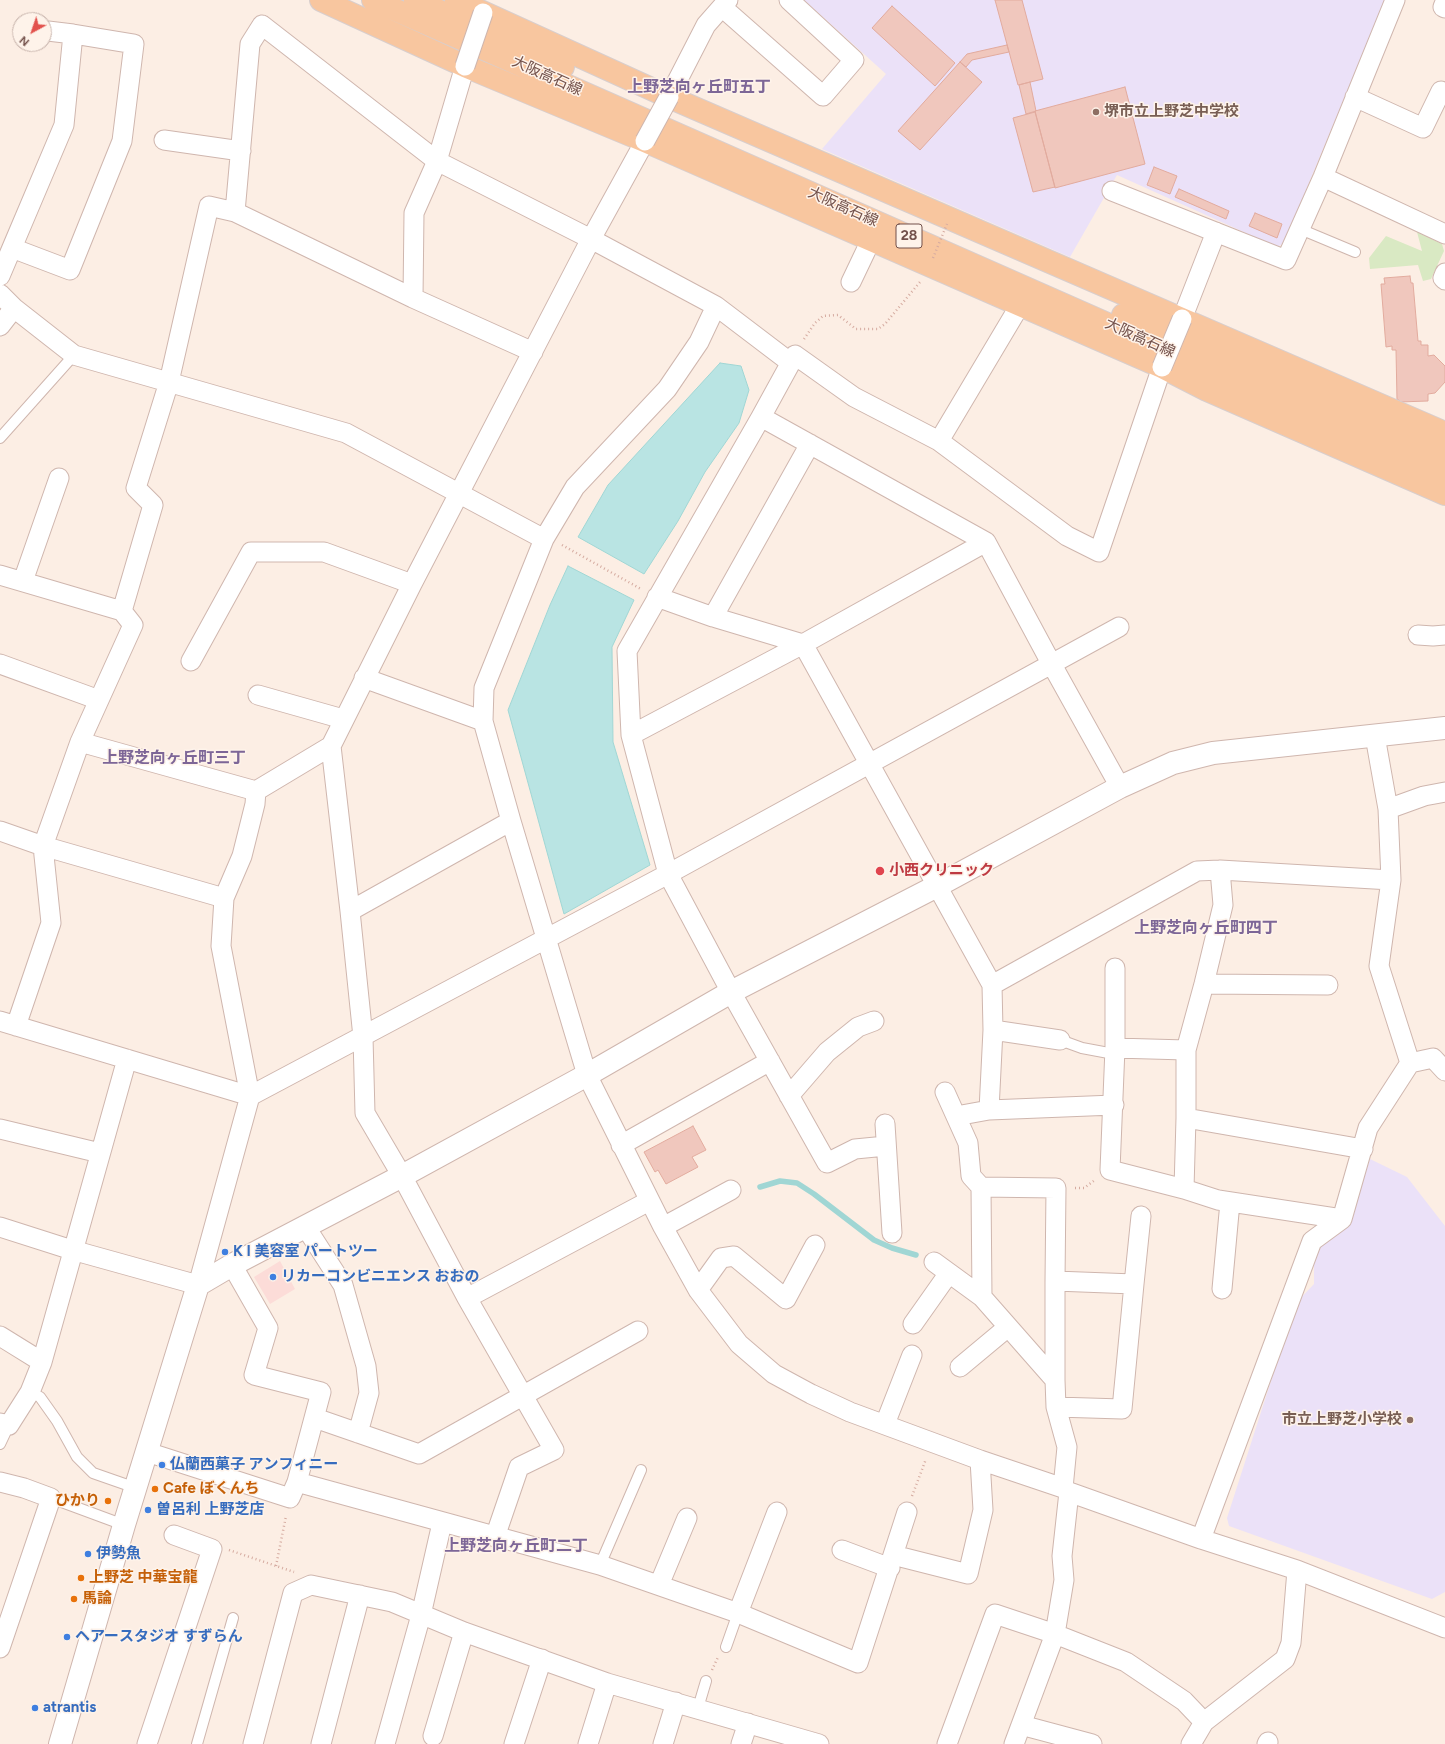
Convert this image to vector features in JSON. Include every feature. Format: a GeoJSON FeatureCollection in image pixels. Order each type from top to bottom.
{"type":"FeatureCollection","features":[{"type":"Feature","properties":{"kind":"main road"},"geometry":{"type":"LineString","coordinates":[[321,0],[465,66],[871,240],[932,262],[1020,305],[1162,367],[1207,390],[1445,494]]}},
{"type":"Feature","properties":{"kind":"main road","name":"大阪高石線"},"geometry":{"type":"LineString","coordinates":[[373,0],[1445,473]]}},
{"type":"Feature","properties":{"kind":"main road","name":"大阪高石線"},"geometry":{"type":"LineString","coordinates":[[415,0],[667,114],[1106,307],[1445,451]]}},
{"type":"Feature","properties":{"kind":"main road"},"geometry":{"type":"LineString","coordinates":[[456,0],[485,6],[669,97],[1445,432]]}},
{"type":"Feature","properties":{"kind":"street"},"geometry":{"type":"LineString","coordinates":[[495,1537],[518,1467],[554,1450],[467,1298],[402,1176],[365,1113],[362,1037],[350,911],[331,746],[412,584],[706,24],[725,4],[823,96],[854,60],[789,0]]}},
{"type":"Feature","properties":{"kind":"street"},"geometry":{"type":"LineString","coordinates":[[1112,191],[1286,260],[1395,0]]}},
{"type":"Feature","properties":{"kind":"street"},"geometry":{"type":"LineString","coordinates":[[1445,2],[1443,8],[1445,8]]}},
{"type":"Feature","properties":{"kind":"street"},"geometry":{"type":"LineString","coordinates":[[414,298],[414,214],[437,161],[465,66],[485,6]]}},
{"type":"Feature","properties":{"kind":"street"},"geometry":{"type":"LineString","coordinates":[[236,212],[250,44],[262,25],[437,161],[592,239],[716,306],[793,359],[854,397],[939,441],[1007,493],[1067,536],[1099,552],[1162,367],[1216,232]]}},
{"type":"Feature","properties":{"kind":"street"},"geometry":{"type":"LineString","coordinates":[[12,248],[70,270],[122,141],[134,44],[52,31]]}},
{"type":"Feature","properties":{"kind":"street"},"geometry":{"type":"LineString","coordinates":[[0,276],[64,125],[73,34]]}},
{"type":"Feature","properties":{"kind":"street"},"geometry":{"type":"LineString","coordinates":[[1355,97],[1423,128],[1441,91]]}},
{"type":"Feature","properties":{"kind":"street"},"geometry":{"type":"LineString","coordinates":[[164,140],[241,151]]}},
{"type":"Feature","properties":{"kind":"street"},"geometry":{"type":"LineString","coordinates":[[1322,177],[1445,234]]}},
{"type":"Feature","properties":{"kind":"street"},"geometry":{"type":"LineString","coordinates":[[122,612],[153,505],[136,488],[169,382],[210,206],[236,212],[414,298],[533,352]]}},
{"type":"Feature","properties":{"kind":"street"},"geometry":{"type":"LineString","coordinates":[[851,282],[871,240]]}},
{"type":"Feature","properties":{"kind":"street"},"geometry":{"type":"LineString","coordinates":[[1445,273],[1443,278],[1445,280]]}},
{"type":"Feature","properties":{"kind":"street"},"geometry":{"type":"LineString","coordinates":[[0,294],[14,308],[74,354],[346,433],[544,539]]}},
{"type":"Feature","properties":{"kind":"street"},"geometry":{"type":"LineString","coordinates":[[939,441],[1020,305]]}},
{"type":"Feature","properties":{"kind":"street"},"geometry":{"type":"LineString","coordinates":[[716,306],[698,342],[667,388],[575,487],[544,539],[484,688],[483,722],[587,1075],[663,1227],[698,1290],[739,1344],[774,1374],[811,1394],[850,1412],[980,1460],[1201,1539],[1297,1570],[1445,1628]]}},
{"type":"Feature","properties":{"kind":"street"},"geometry":{"type":"LineString","coordinates":[[0,326],[14,308]]}},
{"type":"Feature","properties":{"kind":"street"},"geometry":{"type":"LineString","coordinates":[[793,359],[627,651],[631,735],[668,874],[731,992],[827,1163],[855,1149],[886,1146]]}},
{"type":"Feature","properties":{"kind":"street"},"geometry":{"type":"LineString","coordinates":[[761,417],[986,542],[1120,787]]}},
{"type":"Feature","properties":{"kind":"street"},"geometry":{"type":"LineString","coordinates":[[713,617],[810,444]]}},
{"type":"Feature","properties":{"kind":"street"},"geometry":{"type":"LineString","coordinates":[[23,581],[59,478]]}},
{"type":"Feature","properties":{"kind":"street"},"geometry":{"type":"LineString","coordinates":[[631,735],[803,644],[986,542]]}},
{"type":"Feature","properties":{"kind":"street"},"geometry":{"type":"LineString","coordinates":[[191,661],[251,552],[324,552],[412,584]]}},
{"type":"Feature","properties":{"kind":"street"},"geometry":{"type":"LineString","coordinates":[[0,575],[122,612],[133,625],[80,742],[43,846],[51,923],[8,1023],[250,1096],[546,940],[1119,627]]}},
{"type":"Feature","properties":{"kind":"street"},"geometry":{"type":"LineString","coordinates":[[657,598],[713,617],[803,644],[992,985],[993,1030],[989,1110]]}},
{"type":"Feature","properties":{"kind":"street"},"geometry":{"type":"LineString","coordinates":[[1418,635],[1445,635]]}},
{"type":"Feature","properties":{"kind":"street"},"geometry":{"type":"LineString","coordinates":[[0,664],[99,700]]}},
{"type":"Feature","properties":{"kind":"street"},"geometry":{"type":"LineString","coordinates":[[364,678],[483,722]]}},
{"type":"Feature","properties":{"kind":"street"},"geometry":{"type":"LineString","coordinates":[[258,695],[343,720]]}},
{"type":"Feature","properties":{"kind":"street"},"geometry":{"type":"LineString","coordinates":[[0,1227],[72,1250],[198,1285],[232,1265],[402,1176],[587,1075],[731,992],[937,886],[1120,787],[1173,763],[1213,753],[1445,728]]}},
{"type":"Feature","properties":{"kind":"street"},"geometry":{"type":"LineString","coordinates":[[1375,736],[1388,809],[1391,880],[1379,966],[1410,1063]]}},
{"type":"Feature","properties":{"kind":"street"},"geometry":{"type":"LineString","coordinates":[[80,742],[256,791],[331,746]]}},
{"type":"Feature","properties":{"kind":"street"},"geometry":{"type":"LineString","coordinates":[[60,1744],[124,1525],[198,1285],[250,1096],[221,946],[224,898],[242,856],[255,804],[256,791]]}},
{"type":"Feature","properties":{"kind":"street"},"geometry":{"type":"LineString","coordinates":[[1388,809],[1424,796],[1445,792]]}},
{"type":"Feature","properties":{"kind":"street"},"geometry":{"type":"LineString","coordinates":[[350,911],[511,821]]}},
{"type":"Feature","properties":{"kind":"street"},"geometry":{"type":"LineString","coordinates":[[0,831],[43,846],[224,898]]}},
{"type":"Feature","properties":{"kind":"street"},"geometry":{"type":"LineString","coordinates":[[992,985],[1197,871],[1220,870],[1391,880]]}},
{"type":"Feature","properties":{"kind":"street"},"geometry":{"type":"LineString","coordinates":[[1184,1189],[1186,1050],[1223,905],[1220,870]]}},
{"type":"Feature","properties":{"kind":"street"},"geometry":{"type":"LineString","coordinates":[[1115,968],[1114,1105],[1110,1170],[1184,1189],[1218,1200],[1342,1219]]}},
{"type":"Feature","properties":{"kind":"street"},"geometry":{"type":"LineString","coordinates":[[1204,984],[1328,985]]}},
{"type":"Feature","properties":{"kind":"street"},"geometry":{"type":"LineString","coordinates":[[789,1096],[826,1052],[858,1027],[874,1021]]}},
{"type":"Feature","properties":{"kind":"street"},"geometry":{"type":"LineString","coordinates":[[993,1030],[1060,1040]]}},
{"type":"Feature","properties":{"kind":"street"},"geometry":{"type":"LineString","coordinates":[[1114,1051],[1186,1050]]}},
{"type":"Feature","properties":{"kind":"street"},"geometry":{"type":"LineString","coordinates":[[1201,1539],[1312,1241],[1342,1219],[1368,1128],[1410,1063],[1433,1058],[1445,1071]]}},
{"type":"Feature","properties":{"kind":"street"},"geometry":{"type":"LineString","coordinates":[[5,1424],[30,1392],[42,1362],[126,1059]]}},
{"type":"Feature","properties":{"kind":"street"},"geometry":{"type":"LineString","coordinates":[[623,1149],[770,1061]]}},
{"type":"Feature","properties":{"kind":"street"},"geometry":{"type":"LineString","coordinates":[[945,1092],[968,1143],[971,1176],[982,1187],[1056,1188],[1056,1408],[1067,1447],[1062,1556],[1064,1580],[1055,1634],[1014,1744]]}},
{"type":"Feature","properties":{"kind":"street"},"geometry":{"type":"LineString","coordinates":[[956,1116],[989,1110],[1114,1105]]}},
{"type":"Feature","properties":{"kind":"street"},"geometry":{"type":"LineString","coordinates":[[1186,1118],[1363,1149]]}},
{"type":"Feature","properties":{"kind":"street"},"geometry":{"type":"LineString","coordinates":[[885,1124],[892,1233]]}},
{"type":"Feature","properties":{"kind":"street"},"geometry":{"type":"LineString","coordinates":[[0,1129],[100,1152]]}},
{"type":"Feature","properties":{"kind":"street"},"geometry":{"type":"LineString","coordinates":[[982,1187],[982,1297]]}},
{"type":"Feature","properties":{"kind":"street"},"geometry":{"type":"LineString","coordinates":[[663,1227],[731,1190]]}},
{"type":"Feature","properties":{"kind":"street"},"geometry":{"type":"LineString","coordinates":[[467,1298],[649,1200]]}},
{"type":"Feature","properties":{"kind":"street"},"geometry":{"type":"LineString","coordinates":[[1222,1289],[1230,1202]]}},
{"type":"Feature","properties":{"kind":"street"},"geometry":{"type":"LineString","coordinates":[[1056,1408],[1122,1409],[1141,1216]]}},
{"type":"Feature","properties":{"kind":"street"},"geometry":{"type":"LineString","coordinates":[[305,1226],[342,1285],[366,1366],[369,1393],[358,1433]]}},
{"type":"Feature","properties":{"kind":"street"},"geometry":{"type":"LineString","coordinates":[[698,1290],[721,1258],[734,1256],[786,1299],[814,1245]]}},
{"type":"Feature","properties":{"kind":"street"},"geometry":{"type":"LineString","coordinates":[[232,1265],[268,1328],[254,1375],[321,1392],[294,1490]]}},
{"type":"Feature","properties":{"kind":"street"},"geometry":{"type":"LineString","coordinates":[[913,1324],[941,1267],[982,1297],[1055,1380]]}},
{"type":"Feature","properties":{"kind":"street"},"geometry":{"type":"LineString","coordinates":[[1056,1281],[1134,1284]]}},
{"type":"Feature","properties":{"kind":"street"},"geometry":{"type":"LineString","coordinates":[[960,1367],[1008,1327]]}},
{"type":"Feature","properties":{"kind":"street"},"geometry":{"type":"LineString","coordinates":[[315,1418],[419,1454],[523,1397],[638,1331]]}},
{"type":"Feature","properties":{"kind":"street"},"geometry":{"type":"LineString","coordinates":[[0,1336],[42,1362]]}},
{"type":"Feature","properties":{"kind":"street"},"geometry":{"type":"LineString","coordinates":[[885,1424],[912,1355]]}},
{"type":"Feature","properties":{"kind":"street"},"geometry":{"type":"LineString","coordinates":[[147,1452],[294,1490],[442,1522],[600,1566],[659,1585],[738,1614],[858,1663],[907,1512]]}},
{"type":"Feature","properties":{"kind":"street"},"geometry":{"type":"LineString","coordinates":[[842,1550],[891,1562],[968,1574],[983,1510],[980,1460]]}},
{"type":"Feature","properties":{"kind":"street"},"geometry":{"type":"LineString","coordinates":[[0,1482],[24,1488],[51,1498],[0,1648]]}},
{"type":"Feature","properties":{"kind":"street"},"geometry":{"type":"LineString","coordinates":[[738,1614],[777,1512]]}},
{"type":"Feature","properties":{"kind":"street"},"geometry":{"type":"LineString","coordinates":[[659,1585],[687,1518]]}},
{"type":"Feature","properties":{"kind":"street"},"geometry":{"type":"LineString","coordinates":[[385,1744],[421,1615],[442,1522]]}},
{"type":"Feature","properties":{"kind":"street"},"geometry":{"type":"LineString","coordinates":[[147,1744],[212,1549],[174,1535]]}},
{"type":"Feature","properties":{"kind":"street"},"geometry":{"type":"LineString","coordinates":[[1194,1743],[1204,1722],[1284,1659],[1291,1643],[1297,1570]]}},
{"type":"Feature","properties":{"kind":"street"},"geometry":{"type":"LineString","coordinates":[[253,1744],[293,1593],[311,1585],[392,1602],[464,1632],[607,1683],[698,1708],[816,1744]]}},
{"type":"Feature","properties":{"kind":"street"},"geometry":{"type":"LineString","coordinates":[[321,1744],[360,1595]]}},
{"type":"Feature","properties":{"kind":"street"},"geometry":{"type":"LineString","coordinates":[[947,1744],[995,1614],[1055,1634],[1126,1662],[1184,1701],[1204,1722]]}},
{"type":"Feature","properties":{"kind":"street"},"geometry":{"type":"LineString","coordinates":[[432,1740],[464,1632]]}},
{"type":"Feature","properties":{"kind":"street"},"geometry":{"type":"LineString","coordinates":[[514,1744],[542,1659]]}},
{"type":"Feature","properties":{"kind":"street"},"geometry":{"type":"LineString","coordinates":[[588,1744],[607,1683]]}},
{"type":"Feature","properties":{"kind":"street"},"geometry":{"type":"LineString","coordinates":[[663,1744],[676,1702]]}},
{"type":"Feature","properties":{"kind":"street"},"geometry":{"type":"LineString","coordinates":[[741,1744],[748,1723]]}},
{"type":"Feature","properties":{"kind":"street"},"geometry":{"type":"LineString","coordinates":[[1021,1725],[1092,1744]]}},
{"type":"Feature","properties":{"kind":"lane"},"geometry":{"type":"LineString","coordinates":[[1300,229],[1355,252]]}},
{"type":"Feature","properties":{"kind":"lane"},"geometry":{"type":"LineString","coordinates":[[0,438],[74,354]]}},
{"type":"Feature","properties":{"kind":"lane"},"geometry":{"type":"LineString","coordinates":[[1060,1040],[1082,1048],[1114,1051]]}},
{"type":"Feature","properties":{"kind":"lane"},"geometry":{"type":"LineString","coordinates":[[623,1149],[698,1112]]}},
{"type":"Feature","properties":{"kind":"lane"},"geometry":{"type":"LineString","coordinates":[[30,1392],[40,1397],[57,1421],[77,1457],[93,1473],[136,1488]]}},
{"type":"Feature","properties":{"kind":"lane"},"geometry":{"type":"LineString","coordinates":[[0,1444],[5,1424]]}},
{"type":"Feature","properties":{"kind":"lane"},"geometry":{"type":"LineString","coordinates":[[600,1566],[642,1470]]}},
{"type":"Feature","properties":{"kind":"lane"},"geometry":{"type":"LineString","coordinates":[[51,1498],[124,1525]]}},
{"type":"Feature","properties":{"kind":"lane"},"geometry":{"type":"LineString","coordinates":[[726,1647],[738,1614]]}},
{"type":"Feature","properties":{"kind":"lane"},"geometry":{"type":"LineString","coordinates":[[197,1744],[233,1618]]}},
{"type":"Feature","properties":{"kind":"lane"},"geometry":{"type":"LineString","coordinates":[[698,1708],[706,1681]]}},
{"type":"Feature","properties":{"kind":"path"},"geometry":{"type":"LineString","coordinates":[[793,359],[815,323],[823,316],[838,315],[856,329],[878,329],[885,324],[925,276],[947,224]]}},
{"type":"Feature","properties":{"kind":"path"},"geometry":{"type":"LineString","coordinates":[[544,539],[568,548],[638,588]]}},
{"type":"Feature","properties":{"kind":"path"},"geometry":{"type":"LineString","coordinates":[[1056,1188],[1084,1188],[1110,1170]]}},
{"type":"Feature","properties":{"kind":"path"},"geometry":{"type":"LineString","coordinates":[[907,1512],[932,1442]]}},
{"type":"Feature","properties":{"kind":"path"},"geometry":{"type":"LineString","coordinates":[[276,1566],[294,1490]]}},
{"type":"Feature","properties":{"kind":"path"},"geometry":{"type":"LineString","coordinates":[[226,1549],[296,1573]]}},
{"type":"Feature","properties":{"kind":"path"},"geometry":{"type":"LineString","coordinates":[[706,1681],[720,1651],[726,1647]]}},
{"type":"Feature","properties":{"kind":"shaded area","name":"堺市立上野芝中学校"},"geometry":{"type":"Polygon","coordinates":[[[804,0],[1385,0],[1284,243],[1277,247],[1117,175],[1070,257],[822,149],[886,74],[804,0]]]}},
{"type":"Feature","properties":{"kind":"shaded area"},"geometry":{"type":"Polygon","coordinates":[[[1370,1159],[1407,1177],[1445,1226],[1445,1592],[1432,1599],[1229,1526],[1227,1518],[1296,1303],[1314,1284],[1314,1252],[1349,1220],[1370,1159]]]}},
{"type":"Feature","properties":{"kind":"shaded area"},"geometry":{"type":"Polygon","coordinates":[[[280,1261],[295,1289],[270,1304],[254,1277],[280,1261]]]}},
{"type":"Feature","properties":{"kind":"green space"},"geometry":{"type":"Polygon","coordinates":[[[1417,232],[1442,244],[1444,251],[1431,279],[1423,281],[1418,265],[1370,269],[1369,258],[1386,236],[1422,251],[1417,232]]]}},
{"type":"Feature","properties":{"kind":"water"},"geometry":{"type":"Polygon","coordinates":[[[720,363],[741,366],[749,390],[739,423],[705,472],[678,521],[644,574],[578,537],[608,485],[720,363]]]}},
{"type":"Feature","properties":{"kind":"water"},"geometry":{"type":"Polygon","coordinates":[[[568,566],[634,600],[612,647],[613,742],[650,865],[564,914],[508,710],[550,605],[568,566]]]}},
{"type":"Feature","properties":{"kind":"building"},"geometry":{"type":"Polygon","coordinates":[[[995,0],[1022,0],[1043,79],[1018,85],[995,0]]]}},
{"type":"Feature","properties":{"kind":"building"},"geometry":{"type":"Polygon","coordinates":[[[892,6],[955,63],[935,86],[872,28],[892,6]]]}},
{"type":"Feature","properties":{"kind":"building"},"geometry":{"type":"Polygon","coordinates":[[[1007,45],[1009,52],[972,60],[966,67],[960,62],[967,54],[1007,45]]]}},
{"type":"Feature","properties":{"kind":"building"},"geometry":{"type":"Polygon","coordinates":[[[960,62],[982,82],[920,150],[898,131],[960,62]]]}},
{"type":"Feature","properties":{"kind":"building"},"geometry":{"type":"Polygon","coordinates":[[[1030,82],[1036,111],[1026,114],[1019,85],[1030,82]]]}},
{"type":"Feature","properties":{"kind":"building"},"geometry":{"type":"Polygon","coordinates":[[[1125,87],[1145,164],[1055,188],[1035,111],[1125,87]]]}},
{"type":"Feature","properties":{"kind":"building"},"geometry":{"type":"Polygon","coordinates":[[[1035,112],[1055,187],[1033,192],[1013,118],[1035,112]]]}},
{"type":"Feature","properties":{"kind":"building"},"geometry":{"type":"Polygon","coordinates":[[[1154,167],[1177,176],[1170,194],[1147,185],[1154,167]]]}},
{"type":"Feature","properties":{"kind":"building"},"geometry":{"type":"Polygon","coordinates":[[[1179,189],[1229,211],[1226,219],[1175,197],[1179,189]]]}},
{"type":"Feature","properties":{"kind":"building"},"geometry":{"type":"Polygon","coordinates":[[[1255,213],[1282,224],[1277,238],[1249,226],[1255,213]]]}},
{"type":"Feature","properties":{"kind":"building"},"geometry":{"type":"Polygon","coordinates":[[[1410,276],[1411,283],[1413,283],[1418,341],[1421,341],[1421,345],[1428,345],[1428,356],[1434,355],[1445,366],[1445,382],[1435,393],[1428,394],[1428,401],[1399,402],[1399,400],[1397,400],[1396,350],[1392,350],[1392,346],[1386,347],[1381,284],[1385,284],[1384,278],[1410,276]]]}},
{"type":"Feature","properties":{"kind":"building"},"geometry":{"type":"Polygon","coordinates":[[[693,1126],[706,1150],[692,1157],[698,1167],[666,1184],[658,1170],[655,1172],[644,1152],[693,1126]]]}},
{"type":"Feature","properties":{"kind":"waterway"},"geometry":{"type":"LineString","coordinates":[[760,1187],[780,1181],[797,1183],[814,1194],[874,1240],[892,1248],[916,1255]]}},
{"type":"Feature","properties":{"kind":"place","name":"堺市立上野芝中学校"},"geometry":{"type":"Point","coordinates":[1096,112]}},
{"type":"Feature","properties":{"kind":"place","name":"小西クリニック"},"geometry":{"type":"Point","coordinates":[880,871]}},
{"type":"Feature","properties":{"kind":"place","name":"K I 美容室 パートツー"},"geometry":{"type":"Point","coordinates":[225,1252]}},
{"type":"Feature","properties":{"kind":"place","name":"リカーコンビニエンス おおの"},"geometry":{"type":"Point","coordinates":[273,1277]}},
{"type":"Feature","properties":{"kind":"place","name":"市立上野芝小学校"},"geometry":{"type":"Point","coordinates":[1410,1420]}},
{"type":"Feature","properties":{"kind":"place","name":"仏蘭西菓子 アンフィニー"},"geometry":{"type":"Point","coordinates":[162,1465]}},
{"type":"Feature","properties":{"kind":"place","name":"Cafe ぼくんち"},"geometry":{"type":"Point","coordinates":[155,1489]}},
{"type":"Feature","properties":{"kind":"place","name":"ひかり"},"geometry":{"type":"Point","coordinates":[108,1501]}},
{"type":"Feature","properties":{"kind":"place","name":"曽呂利 上野芝店"},"geometry":{"type":"Point","coordinates":[148,1510]}},
{"type":"Feature","properties":{"kind":"place","name":"伊勢魚"},"geometry":{"type":"Point","coordinates":[88,1554]}},
{"type":"Feature","properties":{"kind":"place","name":"上野芝 中華宝龍"},"geometry":{"type":"Point","coordinates":[81,1578]}},
{"type":"Feature","properties":{"kind":"place","name":"馬論"},"geometry":{"type":"Point","coordinates":[74,1599]}},
{"type":"Feature","properties":{"kind":"place","name":"ヘアースタジオ すずらん"},"geometry":{"type":"Point","coordinates":[67,1637]}},
{"type":"Feature","properties":{"kind":"place","name":"atrantis"},"geometry":{"type":"Point","coordinates":[35,1708]}},
{"type":"Feature","properties":{"kind":"district","name":"上野芝向ヶ丘町五丁"},"geometry":{"type":"Point","coordinates":[699,87]}},
{"type":"Feature","properties":{"kind":"district","name":"上野芝向ヶ丘町三丁"},"geometry":{"type":"Point","coordinates":[174,758]}},
{"type":"Feature","properties":{"kind":"district","name":"上野芝向ヶ丘町四丁"},"geometry":{"type":"Point","coordinates":[1206,928]}},
{"type":"Feature","properties":{"kind":"district","name":"上野芝向ヶ丘町二丁"},"geometry":{"type":"Point","coordinates":[516,1546]}}]}
